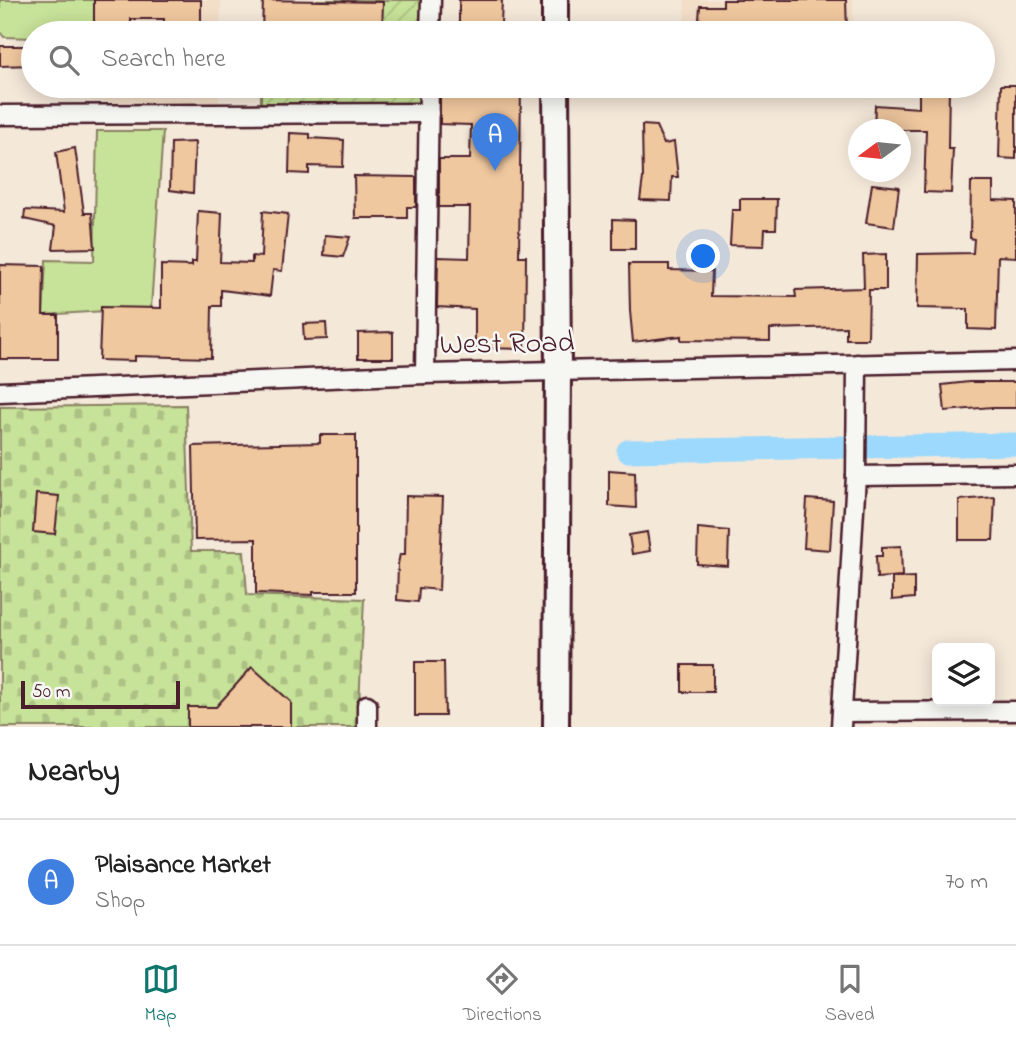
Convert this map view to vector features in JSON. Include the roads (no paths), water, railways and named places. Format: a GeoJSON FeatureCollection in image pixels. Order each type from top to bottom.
{"type":"FeatureCollection","features":[{"type":"Feature","properties":{"kind":"main road"},"geometry":{"type":"LineString","coordinates":[[555,0],[555,21]]}},
{"type":"Feature","properties":{"kind":"main road"},"geometry":{"type":"LineString","coordinates":[[555,98],[558,372],[555,727]]}},
{"type":"Feature","properties":{"kind":"street"},"geometry":{"type":"LineString","coordinates":[[430,0],[430,21]]}},
{"type":"Feature","properties":{"kind":"street"},"geometry":{"type":"LineString","coordinates":[[425,374],[429,98]]}},
{"type":"Feature","properties":{"kind":"street"},"geometry":{"type":"LineString","coordinates":[[0,115],[429,113]]}},
{"type":"Feature","properties":{"kind":"street","name":"West Road"},"geometry":{"type":"LineString","coordinates":[[0,392],[425,374],[1016,361]]}},
{"type":"Feature","properties":{"kind":"street"},"geometry":{"type":"LineString","coordinates":[[857,364],[856,477],[841,720],[1016,711]]}},
{"type":"Feature","properties":{"kind":"street"},"geometry":{"type":"LineString","coordinates":[[856,477],[1016,474]]}},
{"type":"Feature","properties":{"kind":"street"},"geometry":{"type":"LineString","coordinates":[[367,705],[367,727]]}},
{"type":"Feature","properties":{"kind":"waterway"},"geometry":{"type":"LineString","coordinates":[[628,451],[1016,444]]}},
{"type":"Feature","properties":{"kind":"place","name":"Plaisance Market"},"geometry":{"type":"Point","coordinates":[495,171]}}]}
